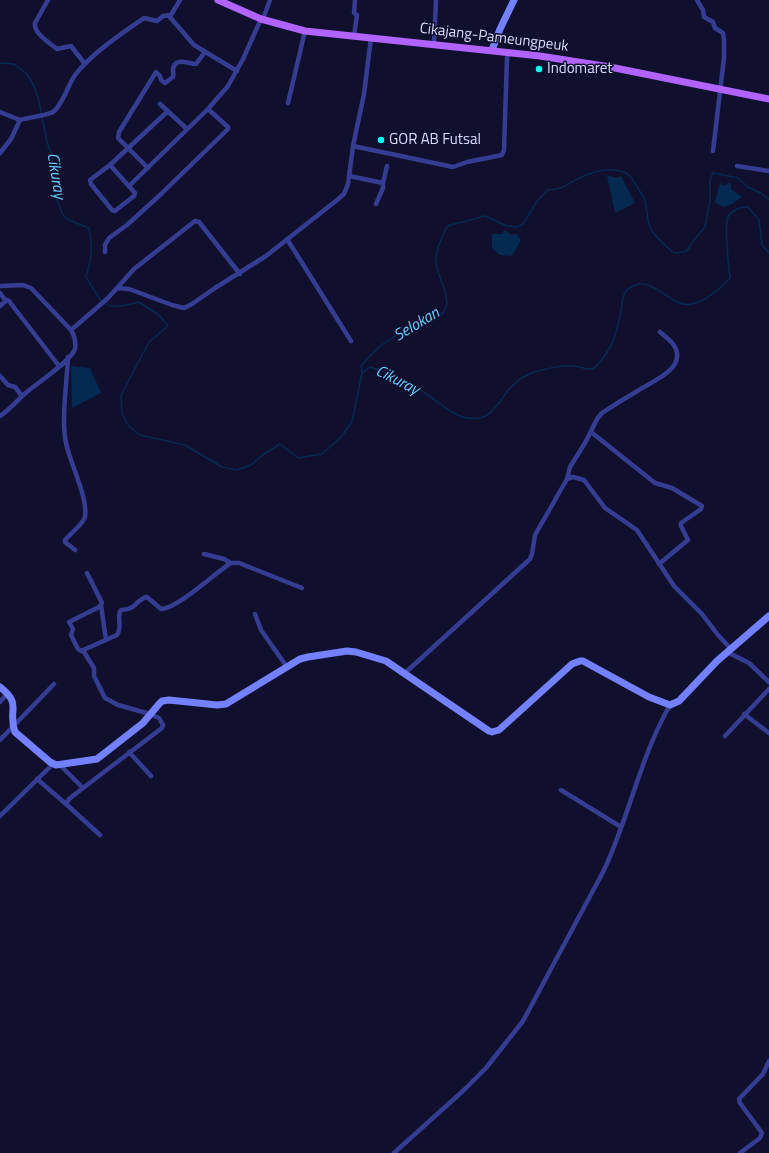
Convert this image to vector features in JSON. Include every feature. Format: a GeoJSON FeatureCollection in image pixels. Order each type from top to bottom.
{"type":"FeatureCollection","features":[{"type":"Feature","properties":{"kind":"main road","name":"Cikajang-Pameungpeuk"},"geometry":{"type":"LineString","coordinates":[[218,0],[262,19],[305,31],[540,56],[603,66],[769,99]]}},
{"type":"Feature","properties":{"kind":"street"},"geometry":{"type":"LineString","coordinates":[[48,0],[35,23],[34,26],[36,31],[57,49],[71,46],[85,64]]}},
{"type":"Feature","properties":{"kind":"street"},"geometry":{"type":"LineString","coordinates":[[0,112],[20,120],[47,114],[56,109],[73,79],[85,64],[144,18],[157,22],[163,16],[169,16],[173,13],[180,0]]}},
{"type":"Feature","properties":{"kind":"street"},"geometry":{"type":"LineString","coordinates":[[129,186],[208,109],[228,86],[237,71],[270,0]]}},
{"type":"Feature","properties":{"kind":"street"},"geometry":{"type":"LineString","coordinates":[[354,36],[357,15],[354,13],[355,0]]}},
{"type":"Feature","properties":{"kind":"street"},"geometry":{"type":"LineString","coordinates":[[434,44],[436,0]]}},
{"type":"Feature","properties":{"kind":"street"},"geometry":{"type":"LineString","coordinates":[[492,50],[500,28],[514,0]]}},
{"type":"Feature","properties":{"kind":"street"},"geometry":{"type":"LineString","coordinates":[[697,0],[703,10],[704,18],[713,22],[715,28],[722,33],[724,39],[724,58],[713,151]]}},
{"type":"Feature","properties":{"kind":"street"},"geometry":{"type":"LineString","coordinates":[[169,16],[190,42],[237,71]]}},
{"type":"Feature","properties":{"kind":"street"},"geometry":{"type":"LineString","coordinates":[[288,103],[305,31]]}},
{"type":"Feature","properties":{"kind":"street"},"geometry":{"type":"LineString","coordinates":[[117,288],[129,289],[184,308],[240,274],[266,256],[344,194],[348,184],[353,146],[364,94],[371,38]]}},
{"type":"Feature","properties":{"kind":"street"},"geometry":{"type":"LineString","coordinates":[[148,168],[118,138],[119,132],[156,72],[165,83],[173,77],[174,68],[179,62],[182,61],[196,64],[205,52]]}},
{"type":"Feature","properties":{"kind":"street"},"geometry":{"type":"LineString","coordinates":[[353,146],[448,167],[502,155],[504,150],[509,52]]}},
{"type":"Feature","properties":{"kind":"street"},"geometry":{"type":"LineString","coordinates":[[160,104],[187,129]]}},
{"type":"Feature","properties":{"kind":"street"},"geometry":{"type":"LineString","coordinates":[[105,252],[105,245],[109,238],[146,208],[228,129],[228,127],[208,109]]}},
{"type":"Feature","properties":{"kind":"street"},"geometry":{"type":"LineString","coordinates":[[110,165],[134,191],[134,196],[117,210],[112,210],[90,182],[91,179],[110,165],[168,111]]}},
{"type":"Feature","properties":{"kind":"street"},"geometry":{"type":"LineString","coordinates":[[0,153],[11,139],[20,120]]}},
{"type":"Feature","properties":{"kind":"street"},"geometry":{"type":"LineString","coordinates":[[376,204],[383,188],[387,166]]}},
{"type":"Feature","properties":{"kind":"street"},"geometry":{"type":"LineString","coordinates":[[737,166],[769,171]]}},
{"type":"Feature","properties":{"kind":"street"},"geometry":{"type":"LineString","coordinates":[[348,176],[383,183]]}},
{"type":"Feature","properties":{"kind":"street"},"geometry":{"type":"LineString","coordinates":[[72,330],[107,299],[134,269],[195,221],[199,222],[240,274]]}},
{"type":"Feature","properties":{"kind":"street"},"geometry":{"type":"LineString","coordinates":[[287,239],[351,341]]}},
{"type":"Feature","properties":{"kind":"street"},"geometry":{"type":"LineString","coordinates":[[0,286],[28,286],[72,330],[74,334],[75,348],[59,366],[22,396],[8,411],[0,416]]}},
{"type":"Feature","properties":{"kind":"street"},"geometry":{"type":"LineString","coordinates":[[0,293],[6,301],[10,301],[59,366]]}},
{"type":"Feature","properties":{"kind":"street"},"geometry":{"type":"LineString","coordinates":[[0,306],[6,301]]}},
{"type":"Feature","properties":{"kind":"street"},"geometry":{"type":"LineString","coordinates":[[405,672],[530,560],[534,538],[567,479],[570,468],[586,444],[597,418],[602,413],[659,379],[668,372],[674,364],[678,355],[676,349],[673,343],[660,332]]}},
{"type":"Feature","properties":{"kind":"street"},"geometry":{"type":"LineString","coordinates":[[68,357],[64,430],[66,442],[84,499],[85,514],[85,519],[65,542],[75,550]]}},
{"type":"Feature","properties":{"kind":"street"},"geometry":{"type":"LineString","coordinates":[[0,376],[8,386],[15,387],[22,396]]}},
{"type":"Feature","properties":{"kind":"street"},"geometry":{"type":"LineString","coordinates":[[591,432],[655,483],[672,488],[702,506],[701,509],[681,523],[688,540],[659,564]]}},
{"type":"Feature","properties":{"kind":"street"},"geometry":{"type":"LineString","coordinates":[[567,479],[573,478],[584,480],[605,508],[637,530],[677,588],[702,614],[729,651],[749,663],[769,682]]}},
{"type":"Feature","properties":{"kind":"street"},"geometry":{"type":"LineString","coordinates":[[204,554],[224,559],[231,563],[239,563],[302,588]]}},
{"type":"Feature","properties":{"kind":"street"},"geometry":{"type":"LineString","coordinates":[[81,651],[117,635],[120,631],[119,614],[121,610],[131,609],[143,598],[147,597],[161,610],[167,608],[181,600],[231,563]]}},
{"type":"Feature","properties":{"kind":"street"},"geometry":{"type":"LineString","coordinates":[[87,573],[102,603],[101,605],[106,640]]}},
{"type":"Feature","properties":{"kind":"street"},"geometry":{"type":"LineString","coordinates":[[66,804],[69,799],[162,728],[163,725],[159,718],[116,704],[105,698],[94,676],[94,668],[84,652],[78,649],[70,635],[73,630],[69,622],[101,605]]}},
{"type":"Feature","properties":{"kind":"street"},"geometry":{"type":"LineString","coordinates":[[255,614],[261,630],[287,667]]}},
{"type":"Feature","properties":{"kind":"street"},"geometry":{"type":"LineString","coordinates":[[394,1153],[464,1090],[486,1068],[523,1021],[604,872],[646,758],[670,705],[679,701],[717,661],[769,616]]}},
{"type":"Feature","properties":{"kind":"street"},"geometry":{"type":"LineString","coordinates":[[0,814],[37,779],[56,764],[97,759],[143,723],[159,704],[166,700],[217,705],[226,704],[304,658],[347,651],[356,652],[386,661],[405,672],[492,732],[499,730],[572,664],[580,661],[583,661],[649,697],[670,705]]}},
{"type":"Feature","properties":{"kind":"street"},"geometry":{"type":"LineString","coordinates":[[0,740],[54,684]]}},
{"type":"Feature","properties":{"kind":"street"},"geometry":{"type":"LineString","coordinates":[[0,686],[8,693],[13,704],[13,726],[18,736],[56,764],[83,788]]}},
{"type":"Feature","properties":{"kind":"street"},"geometry":{"type":"LineString","coordinates":[[725,736],[769,689]]}},
{"type":"Feature","properties":{"kind":"street"},"geometry":{"type":"LineString","coordinates":[[0,702],[8,693]]}},
{"type":"Feature","properties":{"kind":"street"},"geometry":{"type":"LineString","coordinates":[[744,714],[769,733]]}},
{"type":"Feature","properties":{"kind":"street"},"geometry":{"type":"LineString","coordinates":[[130,752],[151,776]]}},
{"type":"Feature","properties":{"kind":"street"},"geometry":{"type":"LineString","coordinates":[[37,779],[100,835]]}},
{"type":"Feature","properties":{"kind":"street"},"geometry":{"type":"LineString","coordinates":[[561,790],[621,827]]}},
{"type":"Feature","properties":{"kind":"street"},"geometry":{"type":"LineString","coordinates":[[740,1153],[760,1138],[762,1132],[740,1103],[739,1099],[763,1074],[769,1061]]}},
{"type":"Feature","properties":{"kind":"water"},"geometry":{"type":"Polygon","coordinates":[[[607,175],[616,178],[621,176],[635,203],[615,213],[607,175]]]}},
{"type":"Feature","properties":{"kind":"water"},"geometry":{"type":"Polygon","coordinates":[[[731,182],[731,189],[742,197],[732,204],[723,207],[715,202],[720,183],[723,186],[731,182]]]}},
{"type":"Feature","properties":{"kind":"water"},"geometry":{"type":"Polygon","coordinates":[[[504,230],[512,235],[516,234],[521,240],[512,256],[500,255],[492,248],[492,234],[503,234],[504,230]]]}},
{"type":"Feature","properties":{"kind":"water"},"geometry":{"type":"Polygon","coordinates":[[[71,366],[90,368],[101,393],[72,408],[71,366]]]}},
{"type":"Feature","properties":{"kind":"waterway","name":"Cikuray"},"geometry":{"type":"LineString","coordinates":[[0,63],[14,64],[27,74],[34,86],[39,101],[47,142],[52,155],[54,165],[53,181],[58,203],[63,215],[69,220],[89,228],[91,252],[90,264],[86,277],[101,301]]}},
{"type":"Feature","properties":{"kind":"waterway","name":"Selokan"},"geometry":{"type":"LineString","coordinates":[[362,373],[361,366],[381,345],[406,330],[438,317],[445,311],[447,298],[438,273],[436,257],[441,239],[447,226],[485,216],[507,226],[517,227],[523,224],[536,203],[547,190],[559,189],[579,178],[601,170],[615,170],[624,172],[631,178],[645,200],[651,230],[669,249],[677,253],[687,251],[705,227],[710,200],[710,180],[713,173],[738,178],[748,187],[761,193],[769,200]]}},
{"type":"Feature","properties":{"kind":"waterway","name":"Cikuray"},"geometry":{"type":"LineString","coordinates":[[104,303],[117,306],[139,302],[159,315],[168,326],[149,342],[121,395],[122,414],[129,426],[140,435],[185,445],[222,467],[237,470],[251,465],[264,454],[280,444],[298,458],[322,454],[341,437],[352,422],[362,373],[370,367],[390,374],[422,391],[446,409],[457,415],[473,419],[482,417],[494,410],[514,384],[532,373],[565,366],[576,366],[587,369],[595,368],[604,357],[615,336],[622,301],[626,291],[629,288],[635,285],[647,285],[658,290],[674,301],[693,304],[707,298],[730,278],[726,227],[729,215],[733,211],[743,207],[748,207],[759,220],[762,245],[769,253]]}},
{"type":"Feature","properties":{"kind":"place","name":"Indomaret"},"geometry":{"type":"Point","coordinates":[539,69]}},
{"type":"Feature","properties":{"kind":"place","name":"GOR AB Futsal"},"geometry":{"type":"Point","coordinates":[381,140]}}]}
